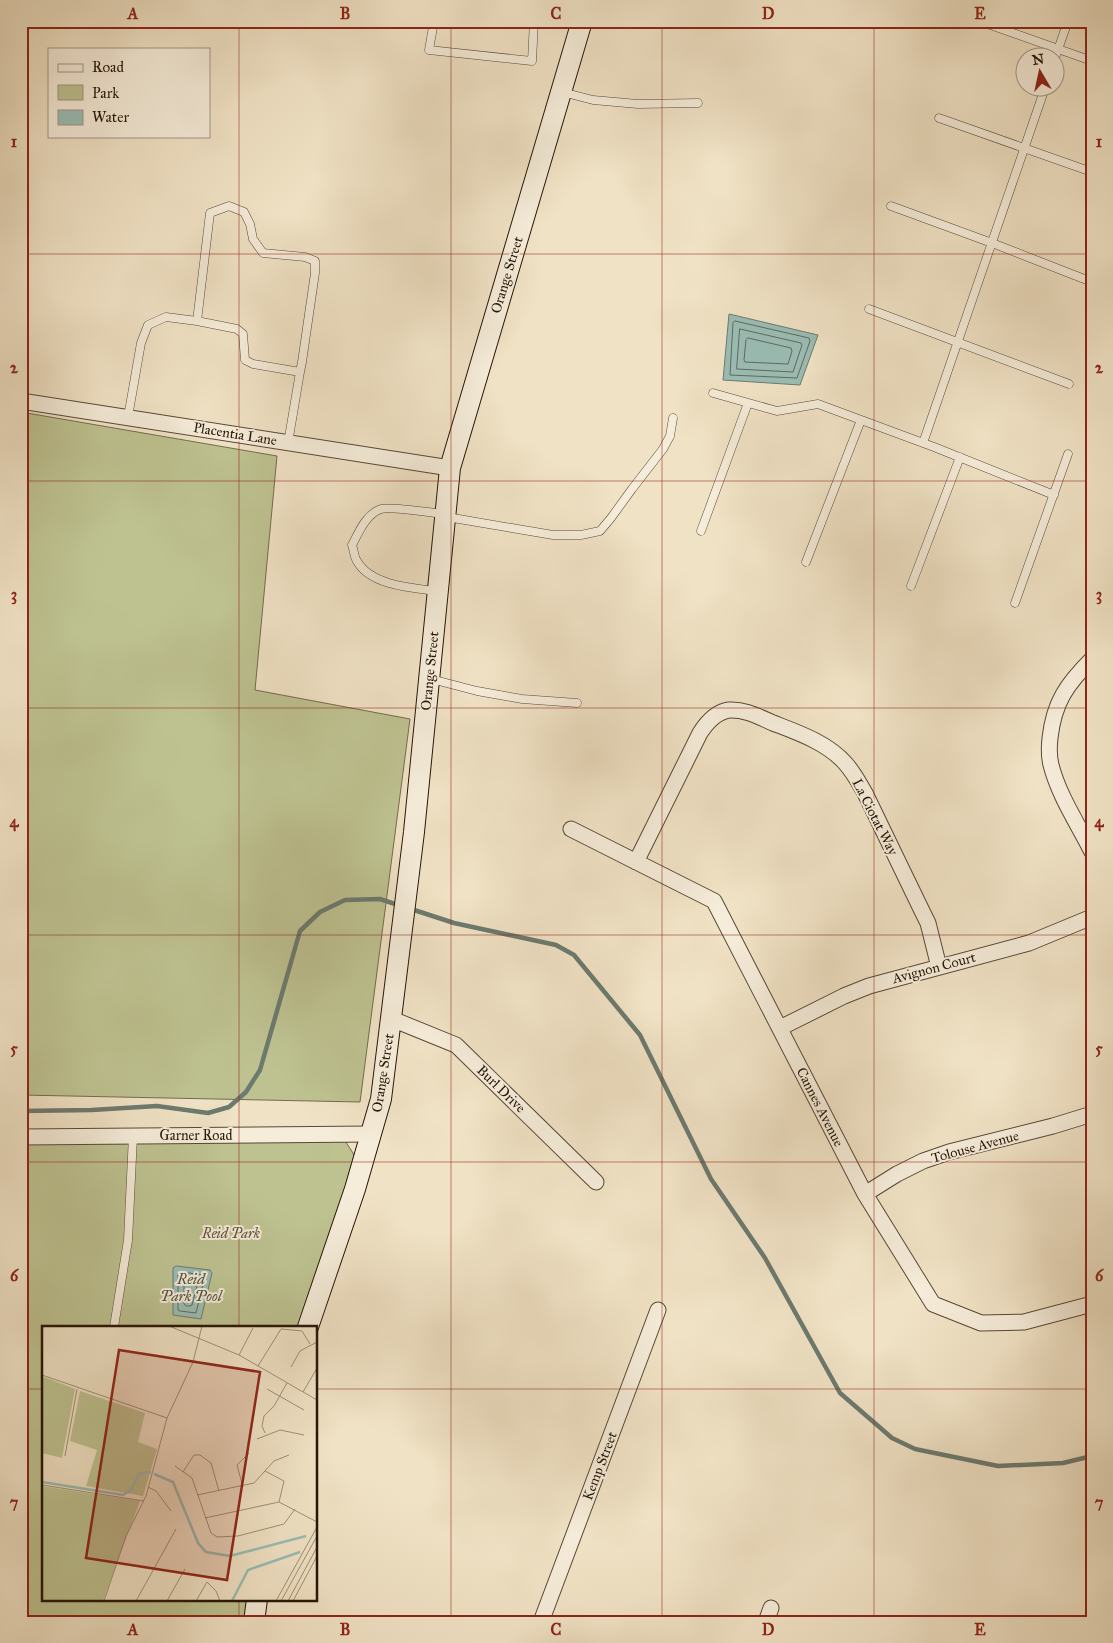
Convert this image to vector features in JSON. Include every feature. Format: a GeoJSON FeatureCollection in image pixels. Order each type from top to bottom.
{"type":"FeatureCollection","features":[{"type":"Feature","properties":{"kind":"street","name":"Orange Street"},"geometry":{"type":"LineString","coordinates":[[308,1326],[355,1189],[381,1099],[414,832],[450,468],[582,21]]}},
{"type":"Feature","properties":{"kind":"street","name":"Placentia Lane"},"geometry":{"type":"LineString","coordinates":[[21,401],[450,468]]}},
{"type":"Feature","properties":{"kind":"street"},"geometry":{"type":"LineString","coordinates":[[1092,659],[1078,673],[1056,708],[1050,746],[1051,764],[1056,779],[1092,852]]}},
{"type":"Feature","properties":{"kind":"street","name":"La Ciotat Way"},"geometry":{"type":"LineString","coordinates":[[636,862],[707,722],[716,715],[728,710],[740,710],[807,736],[820,743],[846,763],[865,794],[928,923],[940,967]]}},
{"type":"Feature","properties":{"kind":"street","name":"Cannes Avenue"},"geometry":{"type":"LineString","coordinates":[[571,828],[714,901],[865,1194],[933,1304],[981,1323],[1024,1322],[1092,1304]]}},
{"type":"Feature","properties":{"kind":"street","name":"Avignon Court"},"geometry":{"type":"LineString","coordinates":[[780,1028],[844,996],[869,986],[1029,943],[1092,917]]}},
{"type":"Feature","properties":{"kind":"street","name":"Burl Drive"},"geometry":{"type":"LineString","coordinates":[[392,1019],[456,1045],[596,1182]]}},
{"type":"Feature","properties":{"kind":"street","name":"Tolouse Avenue"},"geometry":{"type":"LineString","coordinates":[[865,1194],[897,1174],[940,1155],[1092,1114]]}},
{"type":"Feature","properties":{"kind":"street","name":"Garner Road"},"geometry":{"type":"LineString","coordinates":[[21,1137],[371,1134]]}},
{"type":"Feature","properties":{"kind":"street","name":"Kemp Street"},"geometry":{"type":"LineString","coordinates":[[542,1622],[658,1310]]}},
{"type":"Feature","properties":{"kind":"street"},"geometry":{"type":"LineString","coordinates":[[254,1622],[257,1600]]}},
{"type":"Feature","properties":{"kind":"lane"},"geometry":{"type":"LineString","coordinates":[[434,21],[429,50],[532,61],[534,21]]}},
{"type":"Feature","properties":{"kind":"lane"},"geometry":{"type":"LineString","coordinates":[[979,21],[1058,48],[1068,21]]}},
{"type":"Feature","properties":{"kind":"lane"},"geometry":{"type":"LineString","coordinates":[[1066,51],[1092,61]]}},
{"type":"Feature","properties":{"kind":"lane"},"geometry":{"type":"LineString","coordinates":[[562,92],[593,100],[638,104],[698,103]]}},
{"type":"Feature","properties":{"kind":"lane"},"geometry":{"type":"LineString","coordinates":[[923,443],[1042,98]]}},
{"type":"Feature","properties":{"kind":"lane"},"geometry":{"type":"LineString","coordinates":[[939,118],[1092,172]]}},
{"type":"Feature","properties":{"kind":"lane"},"geometry":{"type":"LineString","coordinates":[[197,321],[210,213],[229,206],[244,212],[250,224],[253,240],[263,253],[305,257],[315,261],[315,273],[288,443]]}},
{"type":"Feature","properties":{"kind":"lane"},"geometry":{"type":"LineString","coordinates":[[892,206],[1092,282]]}},
{"type":"Feature","properties":{"kind":"lane"},"geometry":{"type":"LineString","coordinates":[[869,309],[1069,384]]}},
{"type":"Feature","properties":{"kind":"lane"},"geometry":{"type":"LineString","coordinates":[[128,417],[141,343],[148,325],[166,317],[237,329],[243,334],[245,360],[253,364],[300,372]]}},
{"type":"Feature","properties":{"kind":"lane"},"geometry":{"type":"LineString","coordinates":[[713,393],[777,412],[818,404],[960,457],[1054,495]]}},
{"type":"Feature","properties":{"kind":"lane"},"geometry":{"type":"LineString","coordinates":[[701,531],[748,403]]}},
{"type":"Feature","properties":{"kind":"lane"},"geometry":{"type":"LineString","coordinates":[[438,591],[404,587],[371,576],[357,561],[352,546],[361,527],[373,513],[383,508],[445,515],[553,535],[581,535],[600,531],[663,450],[670,436],[674,418]]}},
{"type":"Feature","properties":{"kind":"lane"},"geometry":{"type":"LineString","coordinates":[[806,562],[861,420]]}},
{"type":"Feature","properties":{"kind":"lane"},"geometry":{"type":"LineString","coordinates":[[1015,603],[1068,454]]}},
{"type":"Feature","properties":{"kind":"lane"},"geometry":{"type":"LineString","coordinates":[[911,586],[960,457]]}},
{"type":"Feature","properties":{"kind":"lane"},"geometry":{"type":"LineString","coordinates":[[429,678],[477,691],[522,699],[577,703]]}},
{"type":"Feature","properties":{"kind":"lane"},"geometry":{"type":"LineString","coordinates":[[114,1326],[128,1240],[133,1136]]}},
{"type":"Feature","properties":{"kind":"green space"},"geometry":{"type":"Polygon","coordinates":[[[21,412],[277,456],[255,690],[410,719],[360,1102],[21,1095],[21,412]]]}},
{"type":"Feature","properties":{"kind":"green space","name":"Reid Park"},"geometry":{"type":"Polygon","coordinates":[[[344,1139],[358,1161],[305,1326],[42,1326],[42,1600],[251,1600],[248,1622],[21,1622],[21,1143],[344,1139]]]}},
{"type":"Feature","properties":{"kind":"water"},"geometry":{"type":"Polygon","coordinates":[[[729,314],[818,335],[800,385],[723,380],[729,314]]]}},
{"type":"Feature","properties":{"kind":"water","name":"Reid Park Pool"},"geometry":{"type":"Polygon","coordinates":[[[176,1266],[210,1270],[212,1273],[201,1319],[173,1315],[173,1268],[176,1266]]]}},
{"type":"Feature","properties":{"kind":"waterway"},"geometry":{"type":"LineString","coordinates":[[21,1111],[92,1110],[157,1106],[208,1113],[229,1107],[246,1092],[260,1070],[300,931],[320,912],[345,900],[380,899],[401,906]]}},
{"type":"Feature","properties":{"kind":"waterway"},"geometry":{"type":"LineString","coordinates":[[411,909],[454,923],[556,945],[574,955],[640,1035],[711,1179],[765,1258],[840,1393],[892,1438],[915,1449],[998,1466],[1063,1463],[1092,1456]]}}]}
